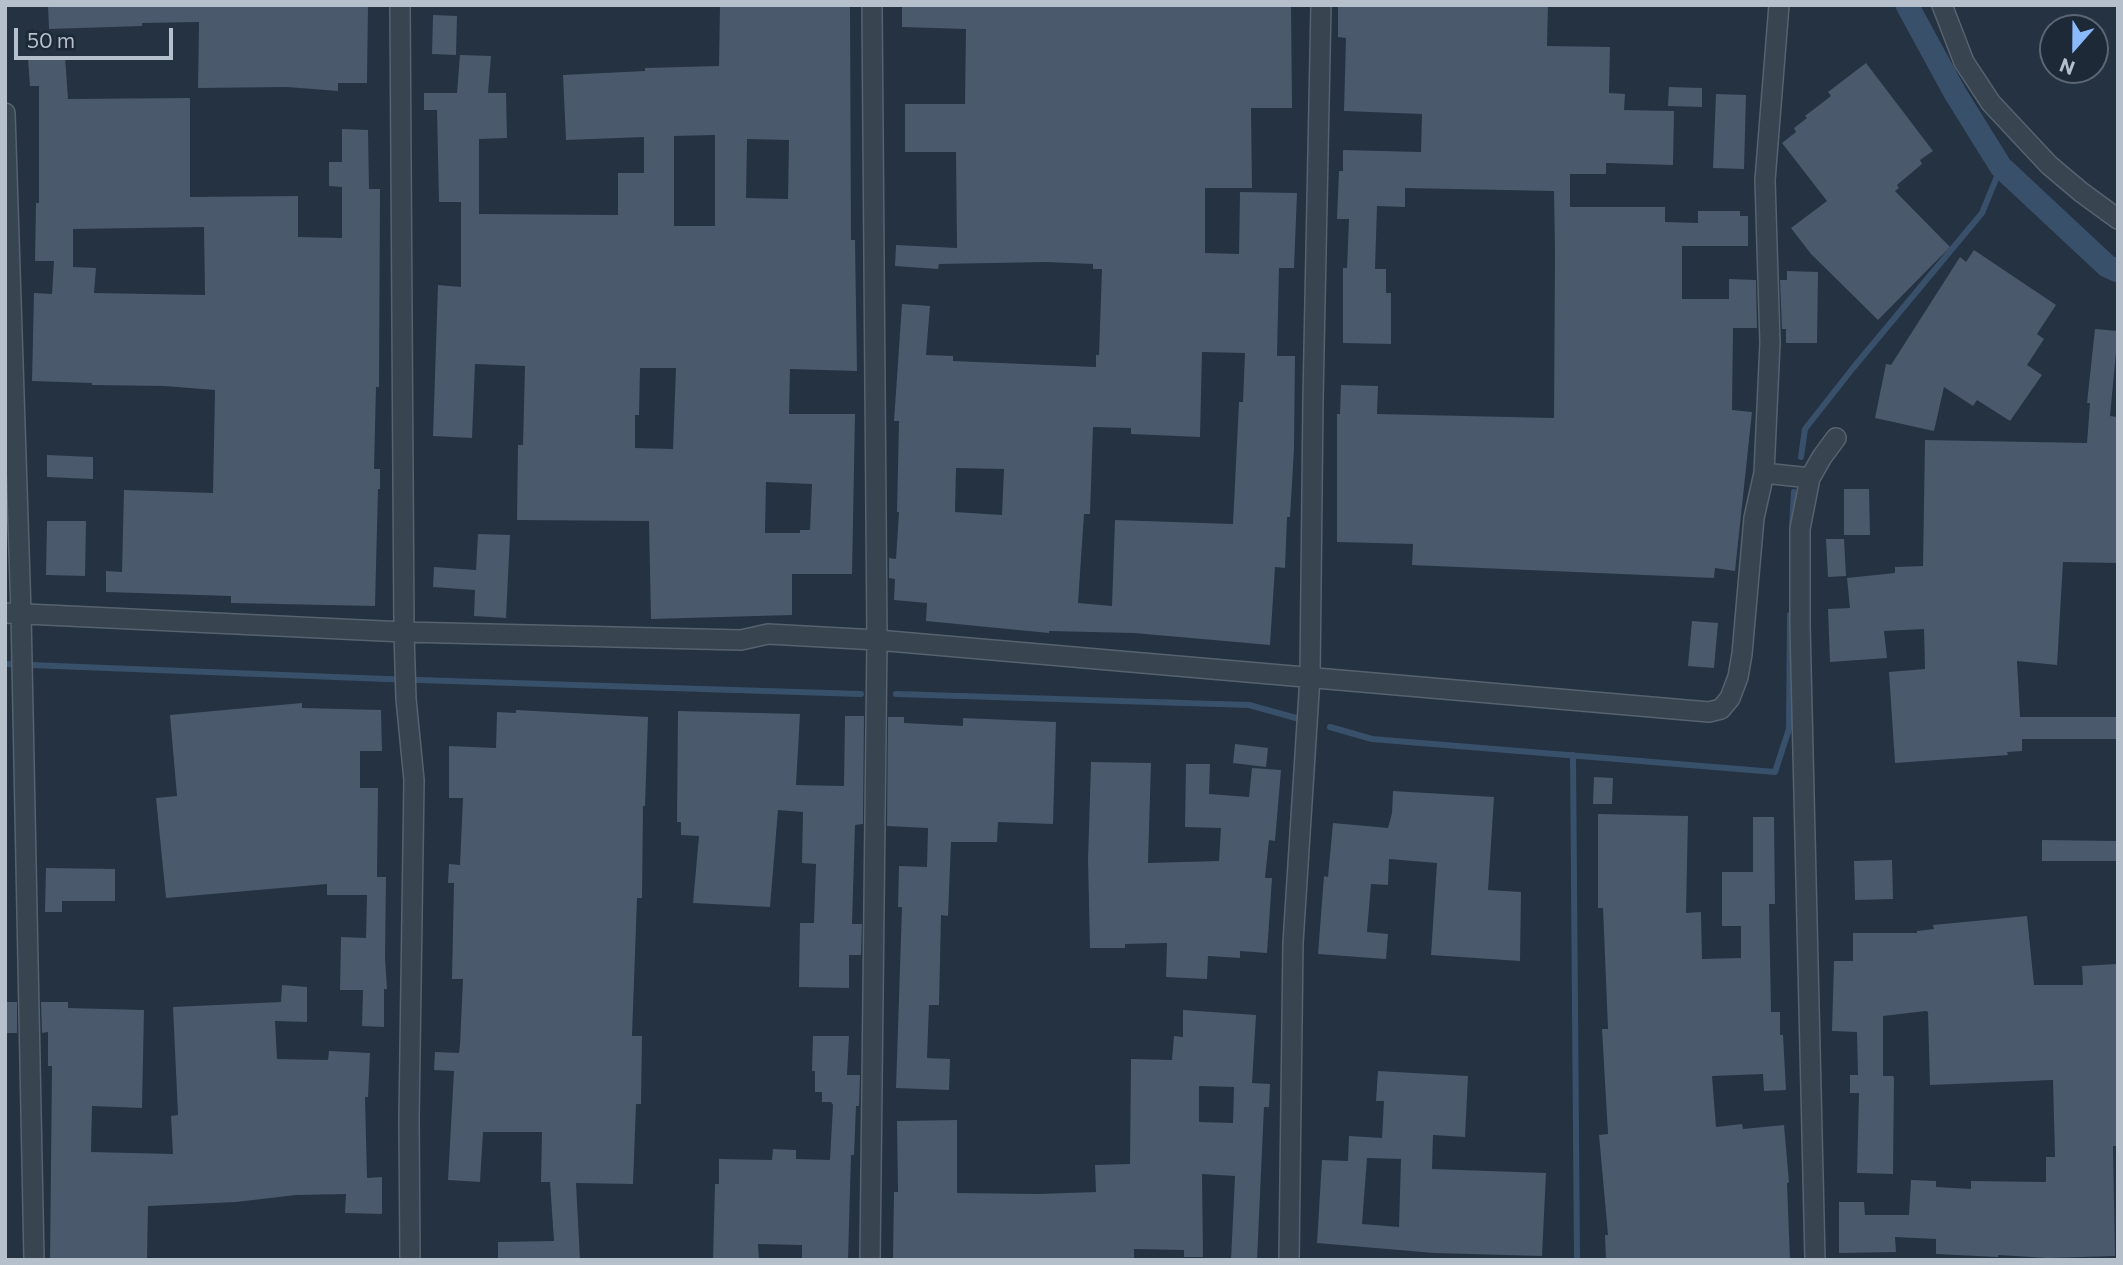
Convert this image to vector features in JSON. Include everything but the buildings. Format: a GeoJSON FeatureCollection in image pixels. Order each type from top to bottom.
{"type":"FeatureCollection","features":[{"type":"Feature","properties":{"kind":"street"},"geometry":{"type":"LineString","coordinates":[[400,5],[404,632],[406,699],[414,780],[409,1119],[410,1260]]}},
{"type":"Feature","properties":{"kind":"street"},"geometry":{"type":"LineString","coordinates":[[870,1260],[877,640],[872,5]]}},
{"type":"Feature","properties":{"kind":"street"},"geometry":{"type":"LineString","coordinates":[[1289,1260],[1293,943],[1310,677],[1312,399],[1321,5]]}},
{"type":"Feature","properties":{"kind":"street"},"geometry":{"type":"LineString","coordinates":[[13,613],[404,632],[741,640],[768,634],[877,640],[1709,712],[1721,709],[1730,698],[1738,677],[1754,517],[1764,474],[1770,343],[1765,180],[1779,5]]}},
{"type":"Feature","properties":{"kind":"street"},"geometry":{"type":"LineString","coordinates":[[1942,5],[1965,62],[1991,103],[2049,165],[2118,219]]}},
{"type":"Feature","properties":{"kind":"street"},"geometry":{"type":"LineString","coordinates":[[5,113],[13,613],[22,662],[34,1260]]}},
{"type":"Feature","properties":{"kind":"street"},"geometry":{"type":"LineString","coordinates":[[1815,1260],[1800,530],[1810,478],[1836,438]]}},
{"type":"Feature","properties":{"kind":"street"},"geometry":{"type":"LineString","coordinates":[[1764,474],[1810,478]]}},
{"type":"Feature","properties":{"kind":"waterway"},"geometry":{"type":"LineString","coordinates":[[1907,5],[1955,93],[2001,167],[2107,266],[2118,271]]}},
{"type":"Feature","properties":{"kind":"waterway"},"geometry":{"type":"LineString","coordinates":[[1801,457],[1805,429],[1982,213],[2001,167]]}},
{"type":"Feature","properties":{"kind":"waterway"},"geometry":{"type":"LineString","coordinates":[[1792,527],[1794,492]]}},
{"type":"Feature","properties":{"kind":"waterway"},"geometry":{"type":"LineString","coordinates":[[1330,727],[1372,739],[1775,772],[1789,729],[1790,615]]}},
{"type":"Feature","properties":{"kind":"waterway"},"geometry":{"type":"LineString","coordinates":[[5,664],[861,694]]}},
{"type":"Feature","properties":{"kind":"waterway"},"geometry":{"type":"LineString","coordinates":[[896,694],[1249,705],[1296,718]]}},
{"type":"Feature","properties":{"kind":"waterway"},"geometry":{"type":"LineString","coordinates":[[1573,755],[1577,1260]]}}]}
